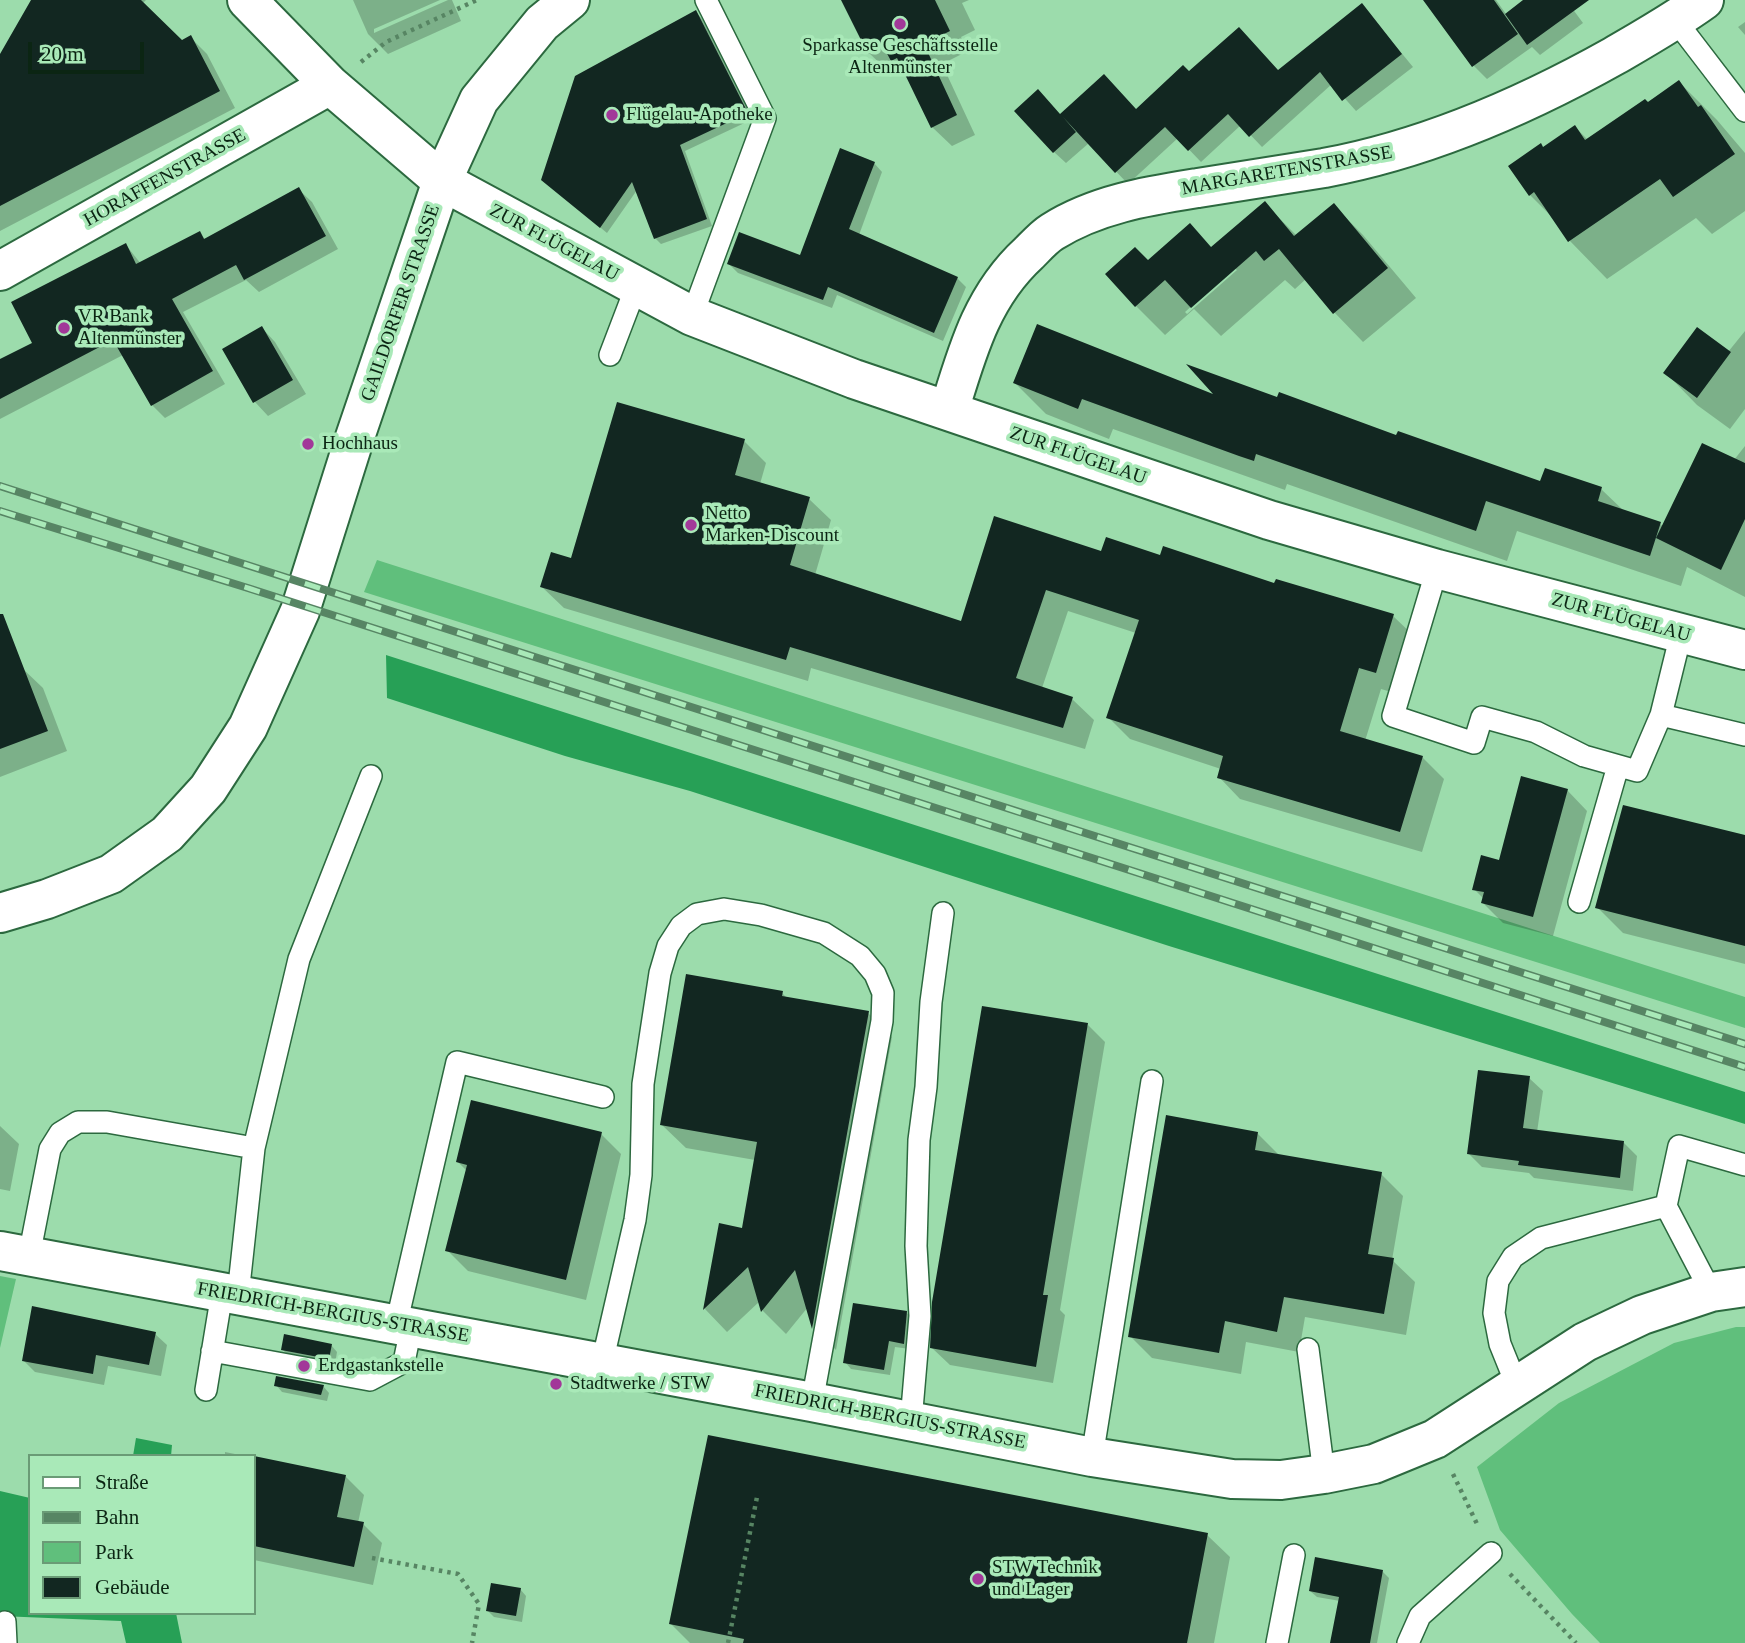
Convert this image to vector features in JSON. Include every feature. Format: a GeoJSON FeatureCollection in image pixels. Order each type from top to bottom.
{"type":"FeatureCollection","features":[{"type":"Feature","properties":{"kind":"street","name":"ZUR FLÜGELAU"},"geometry":{"type":"LineString","coordinates":[[247,0],[330,85],[442,181],[692,316],[854,379],[1269,520],[1437,569],[1745,650]]}},
{"type":"Feature","properties":{"kind":"street","name":"GAILDORFER STRASSE"},"geometry":{"type":"LineString","coordinates":[[0,913],[47,899],[111,874],[167,834],[208,789],[248,727],[300,611],[354,440],[442,181],[480,100],[542,23],[570,0]]}},
{"type":"Feature","properties":{"kind":"street","name":"MARGARETENSTRASSE"},"geometry":{"type":"LineString","coordinates":[[949,411],[970,342],[989,300],[1010,270],[1051,233],[1092,212],[1141,197],[1326,167],[1405,149],[1481,122],[1581,74],[1690,10]]}},
{"type":"Feature","properties":{"kind":"street","name":"HORAFFENSTRASSE"},"geometry":{"type":"LineString","coordinates":[[0,271],[330,85]]}},
{"type":"Feature","properties":{"kind":"street","name":"FRIEDRICH-BERGIUS-STRASSE"},"geometry":{"type":"LineString","coordinates":[[15,1254],[813,1402],[1092,1457],[1232,1479],[1281,1480],[1374,1464],[1436,1439],[1585,1342],[1642,1315],[1728,1289]]}},
{"type":"Feature","properties":{"kind":"lane"},"geometry":{"type":"LineString","coordinates":[[692,316],[765,118],[706,0]]}},
{"type":"Feature","properties":{"kind":"lane"},"geometry":{"type":"LineString","coordinates":[[1690,10],[1745,111]]}},
{"type":"Feature","properties":{"kind":"lane"},"geometry":{"type":"LineString","coordinates":[[610,355],[636,287]]}},
{"type":"Feature","properties":{"kind":"lane"},"geometry":{"type":"LineString","coordinates":[[1437,569],[1393,716],[1474,743],[1482,718],[1536,732],[1584,756],[1637,772],[1661,715],[1681,634]]}},
{"type":"Feature","properties":{"kind":"lane"},"geometry":{"type":"LineString","coordinates":[[1661,715],[1745,735]]}},
{"type":"Feature","properties":{"kind":"lane"},"geometry":{"type":"LineString","coordinates":[[1579,902],[1618,766]]}},
{"type":"Feature","properties":{"kind":"lane"},"geometry":{"type":"LineString","coordinates":[[206,1390],[212,1351],[230,1294],[254,1148],[299,959],[371,776]]}},
{"type":"Feature","properties":{"kind":"lane"},"geometry":{"type":"LineString","coordinates":[[602,1363],[635,1220],[641,1175],[643,1084],[660,974],[668,946],[681,926],[697,914],[723,909],[761,915],[824,933],[851,950],[860,956],[875,974],[883,993],[882,1021],[813,1402]]}},
{"type":"Feature","properties":{"kind":"lane"},"geometry":{"type":"LineString","coordinates":[[911,1421],[920,1316],[916,1246],[919,1140],[926,1087],[931,1002],[943,913]]}},
{"type":"Feature","properties":{"kind":"lane"},"geometry":{"type":"LineString","coordinates":[[212,1351],[370,1380],[404,1362],[403,1326],[457,1062],[603,1097]]}},
{"type":"Feature","properties":{"kind":"lane"},"geometry":{"type":"LineString","coordinates":[[1092,1457],[1152,1082]]}},
{"type":"Feature","properties":{"kind":"lane"},"geometry":{"type":"LineString","coordinates":[[15,1254],[50,1149],[60,1133],[78,1122],[107,1122],[254,1148]]}},
{"type":"Feature","properties":{"kind":"lane"},"geometry":{"type":"LineString","coordinates":[[1728,1289],[1666,1206],[1679,1146],[1745,1165]]}},
{"type":"Feature","properties":{"kind":"lane"},"geometry":{"type":"LineString","coordinates":[[1517,1386],[1500,1344],[1494,1312],[1498,1281],[1513,1257],[1541,1238],[1666,1206]]}},
{"type":"Feature","properties":{"kind":"lane"},"geometry":{"type":"LineString","coordinates":[[1308,1349],[1324,1474]]}},
{"type":"Feature","properties":{"kind":"lane"},"geometry":{"type":"LineString","coordinates":[[1408,1643],[1420,1616],[1491,1553]]}},
{"type":"Feature","properties":{"kind":"lane"},"geometry":{"type":"LineString","coordinates":[[1277,1643],[1294,1555]]}},
{"type":"Feature","properties":{"kind":"path"},"geometry":{"type":"LineString","coordinates":[[330,85],[386,42],[477,0]]}},
{"type":"Feature","properties":{"kind":"path"},"geometry":{"type":"LineString","coordinates":[[728,1643],[757,1497]]}},
{"type":"Feature","properties":{"kind":"path"},"geometry":{"type":"LineString","coordinates":[[372,1558],[458,1574],[479,1604],[472,1643]]}},
{"type":"Feature","properties":{"kind":"green space"},"geometry":{"type":"Polygon","coordinates":[[[377,560],[1745,997],[1745,1028],[364,592],[377,560]]]}},
{"type":"Feature","properties":{"kind":"green space"},"geometry":{"type":"Polygon","coordinates":[[[386,655],[1745,1092],[1745,1124],[1169,946],[690,791],[565,756],[387,698],[386,655]]]}},
{"type":"Feature","properties":{"kind":"green space"},"geometry":{"type":"Polygon","coordinates":[[[0,1276],[16,1279],[0,1348],[0,1276]]]}},
{"type":"Feature","properties":{"kind":"green space"},"geometry":{"type":"Polygon","coordinates":[[[1745,1327],[1745,1643],[1600,1643],[1500,1530],[1477,1467],[1559,1403],[1674,1343],[1745,1327]]]}},
{"type":"Feature","properties":{"kind":"green space"},"geometry":{"type":"Polygon","coordinates":[[[136,1438],[172,1445],[171,1454],[133,1454],[136,1438]]]}},
{"type":"Feature","properties":{"kind":"green space"},"geometry":{"type":"Polygon","coordinates":[[[0,1491],[28,1498],[28,1615],[176,1615],[182,1643],[126,1643],[121,1621],[0,1616],[0,1491]]]}},
{"type":"Feature","properties":{"kind":"building"},"geometry":{"type":"Polygon","coordinates":[[[31,0],[141,0],[182,40],[191,35],[220,91],[0,206],[0,54],[31,0]]]}},
{"type":"Feature","properties":{"kind":"building","name":"Sparkasse Geschäftsstelle Altenmünster"},"geometry":{"type":"Polygon","coordinates":[[[841,0],[935,0],[950,31],[924,44],[957,115],[931,128],[897,58],[891,61],[883,46],[868,54],[841,0]]]}},
{"type":"Feature","properties":{"kind":"building"},"geometry":{"type":"Polygon","coordinates":[[[1423,0],[1494,0],[1518,34],[1472,67],[1423,0]]]}},
{"type":"Feature","properties":{"kind":"building"},"geometry":{"type":"Polygon","coordinates":[[[1523,0],[1589,0],[1527,45],[1505,14],[1523,0]]]}},
{"type":"Feature","properties":{"kind":"building"},"geometry":{"type":"Polygon","coordinates":[[[1362,3],[1402,54],[1342,101],[1320,72],[1249,137],[1228,114],[1188,151],[1165,127],[1115,173],[1063,117],[1076,132],[1053,153],[1014,111],[1038,89],[1060,114],[1104,74],[1136,109],[1183,65],[1189,71],[1239,27],[1278,70],[1362,3]]]}},
{"type":"Feature","properties":{"kind":"building"},"geometry":{"type":"Polygon","coordinates":[[[696,10],[748,113],[680,145],[707,219],[654,239],[632,182],[600,228],[541,180],[575,76],[696,10]]]}},
{"type":"Feature","properties":{"kind":"building"},"geometry":{"type":"Polygon","coordinates":[[[1679,80],[1698,107],[1701,105],[1735,154],[1673,197],[1660,179],[1568,242],[1534,192],[1529,196],[1508,166],[1541,143],[1543,147],[1575,125],[1585,140],[1645,99],[1648,102],[1679,80]]]}},
{"type":"Feature","properties":{"kind":"building"},"geometry":{"type":"Polygon","coordinates":[[[840,148],[875,162],[849,229],[958,277],[934,333],[828,287],[823,300],[727,264],[739,232],[800,255],[840,148]]]}},
{"type":"Feature","properties":{"kind":"building"},"geometry":{"type":"Polygon","coordinates":[[[299,187],[326,236],[244,280],[236,265],[172,299],[213,371],[151,406],[113,340],[0,399],[0,359],[32,343],[11,302],[126,243],[136,264],[200,231],[204,239],[299,187]]]}},
{"type":"Feature","properties":{"kind":"building"},"geometry":{"type":"Polygon","coordinates":[[[1265,201],[1294,236],[1334,203],[1388,268],[1333,314],[1279,249],[1264,261],[1256,251],[1191,308],[1165,280],[1135,307],[1105,274],[1135,247],[1148,260],[1190,223],[1211,247],[1265,201]]]}},
{"type":"Feature","properties":{"kind":"building"},"geometry":{"type":"Polygon","coordinates":[[[1037,324],[1213,394],[1186,364],[1277,397],[1279,392],[1396,435],[1398,431],[1540,481],[1545,468],[1602,487],[1598,501],[1661,522],[1650,556],[1486,501],[1476,531],[1256,454],[1254,461],[1239,456],[1082,399],[1078,409],[1013,383],[1037,324]]]}},
{"type":"Feature","properties":{"kind":"building"},"geometry":{"type":"Polygon","coordinates":[[[262,326],[293,380],[253,403],[222,349],[262,326]]]}},
{"type":"Feature","properties":{"kind":"building"},"geometry":{"type":"Polygon","coordinates":[[[1697,327],[1731,352],[1697,398],[1663,373],[1697,327]]]}},
{"type":"Feature","properties":{"kind":"building"},"geometry":{"type":"Polygon","coordinates":[[[617,402],[745,439],[735,475],[810,497],[790,565],[961,621],[994,516],[1101,551],[1106,537],[1160,555],[1163,546],[1274,583],[1276,579],[1394,614],[1376,673],[1359,668],[1340,731],[1423,756],[1400,832],[1217,778],[1223,756],[1106,718],[1139,620],[1046,590],[1016,678],[1073,697],[1063,728],[790,647],[786,660],[540,587],[551,552],[571,558],[617,402]]]}},
{"type":"Feature","properties":{"kind":"building"},"geometry":{"type":"Polygon","coordinates":[[[1702,443],[1745,463],[1745,519],[1721,570],[1656,538],[1702,443]]]}},
{"type":"Feature","properties":{"kind":"building"},"geometry":{"type":"Polygon","coordinates":[[[0,614],[3,614],[48,731],[0,749],[0,614]]]}},
{"type":"Feature","properties":{"kind":"building"},"geometry":{"type":"Polygon","coordinates":[[[1521,776],[1568,789],[1533,917],[1481,903],[1484,892],[1472,890],[1481,855],[1499,860],[1521,776]]]}},
{"type":"Feature","properties":{"kind":"building"},"geometry":{"type":"Polygon","coordinates":[[[1623,805],[1745,835],[1745,946],[1595,908],[1623,805]]]}},
{"type":"Feature","properties":{"kind":"building"},"geometry":{"type":"Polygon","coordinates":[[[686,974],[783,991],[782,996],[869,1011],[812,1329],[795,1270],[761,1312],[748,1267],[703,1310],[719,1223],[742,1228],[757,1142],[660,1125],[686,974]]]}},
{"type":"Feature","properties":{"kind":"building"},"geometry":{"type":"Polygon","coordinates":[[[982,1006],[1088,1023],[1043,1295],[1048,1295],[1036,1367],[930,1348],[932,1302],[982,1006]]]}},
{"type":"Feature","properties":{"kind":"building"},"geometry":{"type":"Polygon","coordinates":[[[1478,1070],[1530,1076],[1523,1128],[1624,1141],[1620,1178],[1518,1165],[1519,1161],[1467,1154],[1478,1070]]]}},
{"type":"Feature","properties":{"kind":"building"},"geometry":{"type":"Polygon","coordinates":[[[471,1100],[602,1132],[566,1280],[445,1251],[467,1165],[456,1162],[471,1100]]]}},
{"type":"Feature","properties":{"kind":"building"},"geometry":{"type":"Polygon","coordinates":[[[1166,1115],[1258,1132],[1255,1150],[1382,1172],[1368,1254],[1394,1258],[1384,1314],[1284,1297],[1277,1332],[1225,1321],[1219,1353],[1128,1337],[1166,1115]]]}},
{"type":"Feature","properties":{"kind":"building"},"geometry":{"type":"Polygon","coordinates":[[[853,1303],[907,1311],[904,1344],[889,1341],[884,1370],[843,1363],[853,1303]]]}},
{"type":"Feature","properties":{"kind":"building"},"geometry":{"type":"Polygon","coordinates":[[[32,1306],[156,1332],[149,1365],[96,1355],[93,1374],[22,1361],[32,1306]]]}},
{"type":"Feature","properties":{"kind":"building"},"geometry":{"type":"Polygon","coordinates":[[[284,1334],[332,1344],[329,1359],[281,1350],[284,1334]]]}},
{"type":"Feature","properties":{"kind":"building"},"geometry":{"type":"Polygon","coordinates":[[[276,1376],[324,1385],[321,1395],[274,1386],[276,1376]]]}},
{"type":"Feature","properties":{"kind":"building","name":"STW Technik und Lager"},"geometry":{"type":"Polygon","coordinates":[[[708,1435],[1208,1533],[1187,1643],[743,1643],[744,1639],[669,1624],[708,1435]]]}},
{"type":"Feature","properties":{"kind":"building"},"geometry":{"type":"Polygon","coordinates":[[[256,1456],[346,1475],[337,1517],[364,1522],[354,1567],[256,1546],[256,1456]]]}},
{"type":"Feature","properties":{"kind":"building"},"geometry":{"type":"Polygon","coordinates":[[[1315,1557],[1383,1570],[1370,1643],[1330,1643],[1339,1597],[1309,1591],[1315,1557]]]}},
{"type":"Feature","properties":{"kind":"building"},"geometry":{"type":"Polygon","coordinates":[[[491,1583],[521,1588],[516,1616],[486,1611],[491,1583]]]}},
{"type":"Feature","properties":{"kind":"railway"},"geometry":{"type":"LineString","coordinates":[[0,486],[1745,1044]]}},
{"type":"Feature","properties":{"kind":"railway"},"geometry":{"type":"LineString","coordinates":[[0,511],[1745,1067]]}},
{"type":"Feature","properties":{"kind":"place","name":"Sparkasse Geschäftsstelle Altenmünster"},"geometry":{"type":"Point","coordinates":[900,24]}},
{"type":"Feature","properties":{"kind":"place","name":"Flügelau-Apotheke"},"geometry":{"type":"Point","coordinates":[612,115]}},
{"type":"Feature","properties":{"kind":"place","name":"VR Bank Altenmünster"},"geometry":{"type":"Point","coordinates":[64,328]}},
{"type":"Feature","properties":{"kind":"place","name":"Hochhaus"},"geometry":{"type":"Point","coordinates":[308,444]}},
{"type":"Feature","properties":{"kind":"place","name":"Netto Marken-Discount"},"geometry":{"type":"Point","coordinates":[691,525]}},
{"type":"Feature","properties":{"kind":"place","name":"Erdgastankstelle"},"geometry":{"type":"Point","coordinates":[304,1366]}},
{"type":"Feature","properties":{"kind":"place","name":"Stadtwerke / STW"},"geometry":{"type":"Point","coordinates":[556,1384]}},
{"type":"Feature","properties":{"kind":"place","name":"STW Technik und Lager"},"geometry":{"type":"Point","coordinates":[978,1579]}}]}
